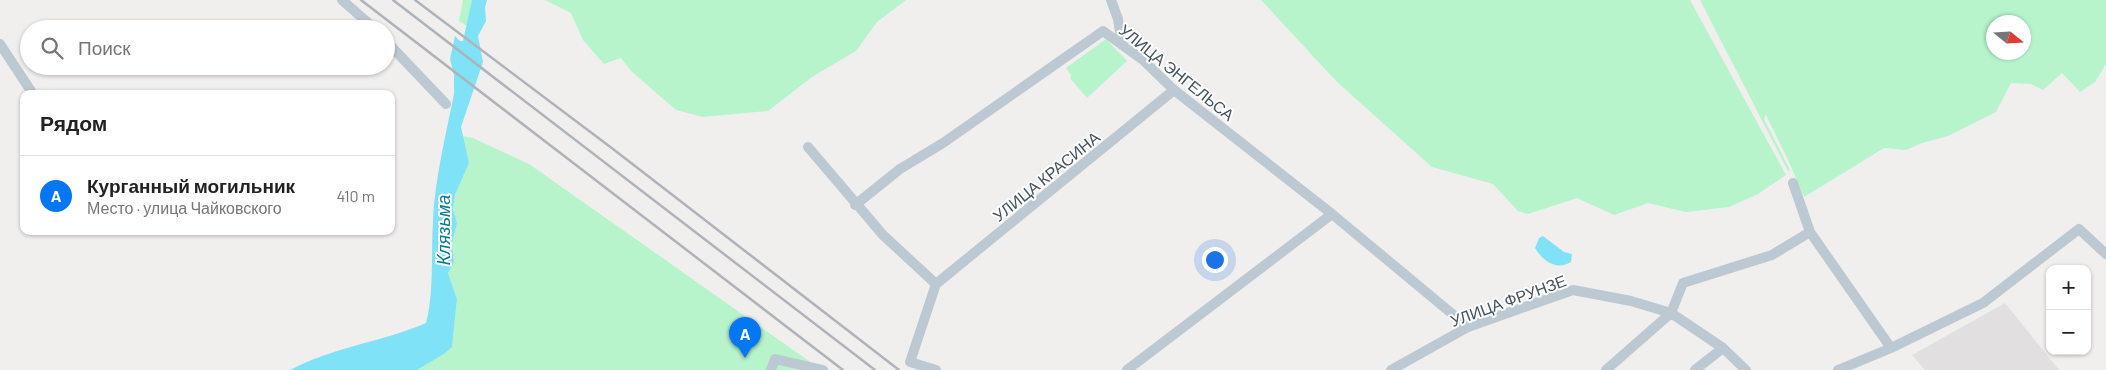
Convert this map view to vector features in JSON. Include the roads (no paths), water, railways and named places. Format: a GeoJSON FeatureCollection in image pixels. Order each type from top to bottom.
{"type":"FeatureCollection","features":[{"type":"Feature","properties":{"kind":"street"},"geometry":{"type":"LineString","coordinates":[[342,0],[365,20]]}},
{"type":"Feature","properties":{"kind":"street"},"geometry":{"type":"LineString","coordinates":[[1111,0],[1118,19],[1122,45]]}},
{"type":"Feature","properties":{"kind":"street","name":"УЛИЦА ЭНГЕЛЬСА"},"geometry":{"type":"LineString","coordinates":[[855,205],[900,168],[943,144],[1103,31],[1142,60],[1174,90],[1332,214],[1468,327]]}},
{"type":"Feature","properties":{"kind":"street"},"geometry":{"type":"LineString","coordinates":[[0,44],[20,74]]}},
{"type":"Feature","properties":{"kind":"street"},"geometry":{"type":"LineString","coordinates":[[395,49],[446,104]]}},
{"type":"Feature","properties":{"kind":"street"},"geometry":{"type":"LineString","coordinates":[[20,75],[30,90]]}},
{"type":"Feature","properties":{"kind":"street","name":"УЛИЦА КРАСИНА"},"geometry":{"type":"LineString","coordinates":[[936,284],[1174,90]]}},
{"type":"Feature","properties":{"kind":"street"},"geometry":{"type":"LineString","coordinates":[[808,147],[855,205],[883,235],[936,284],[910,362],[936,370]]}},
{"type":"Feature","properties":{"kind":"street"},"geometry":{"type":"LineString","coordinates":[[1793,183],[1810,232],[1891,348]]}},
{"type":"Feature","properties":{"kind":"street"},"geometry":{"type":"LineString","coordinates":[[1126,370],[1332,214]]}},
{"type":"Feature","properties":{"kind":"street"},"geometry":{"type":"LineString","coordinates":[[1838,370],[1891,348],[1983,303],[2079,229],[2106,254]]}},
{"type":"Feature","properties":{"kind":"street"},"geometry":{"type":"LineString","coordinates":[[1606,370],[1671,313],[1683,283],[1772,255],[1810,232]]}},
{"type":"Feature","properties":{"kind":"street","name":"УЛИЦА ФРУНЗЕ"},"geometry":{"type":"LineString","coordinates":[[1391,370],[1468,327],[1572,290],[1631,301],[1671,313],[1723,348],[1746,370]]}},
{"type":"Feature","properties":{"kind":"street"},"geometry":{"type":"LineString","coordinates":[[1695,370],[1723,348]]}},
{"type":"Feature","properties":{"kind":"street"},"geometry":{"type":"LineString","coordinates":[[771,370],[775,359],[823,370]]}},
{"type":"Feature","properties":{"kind":"water","name":"Клязьма"},"geometry":{"type":"Polygon","coordinates":[[[472,0],[487,0],[485,7],[486,21],[478,36],[483,62],[461,127],[469,163],[455,195],[453,209],[457,223],[452,244],[454,262],[448,273],[457,299],[452,347],[417,370],[290,370],[340,350],[409,330],[426,323],[431,287],[434,208],[441,158],[454,94],[454,75],[450,59],[455,36],[460,41],[463,41],[472,0]]]}},
{"type":"Feature","properties":{"kind":"water"},"geometry":{"type":"Polygon","coordinates":[[[1543,236],[1564,252],[1572,254],[1571,262],[1565,265],[1555,265],[1546,261],[1535,248],[1539,238],[1543,236]]]}},
{"type":"Feature","properties":{"kind":"railway"},"geometry":{"type":"LineString","coordinates":[[361,0],[387,20]]}},
{"type":"Feature","properties":{"kind":"railway"},"geometry":{"type":"LineString","coordinates":[[393,0],[875,370]]}},
{"type":"Feature","properties":{"kind":"railway"},"geometry":{"type":"LineString","coordinates":[[415,0],[613,149],[899,370]]}},
{"type":"Feature","properties":{"kind":"railway"},"geometry":{"type":"LineString","coordinates":[[395,26],[843,370]]}},
{"type":"Feature","properties":{"kind":"place","name":"Курганный могильник"},"geometry":{"type":"Point","coordinates":[745,358]}}]}
